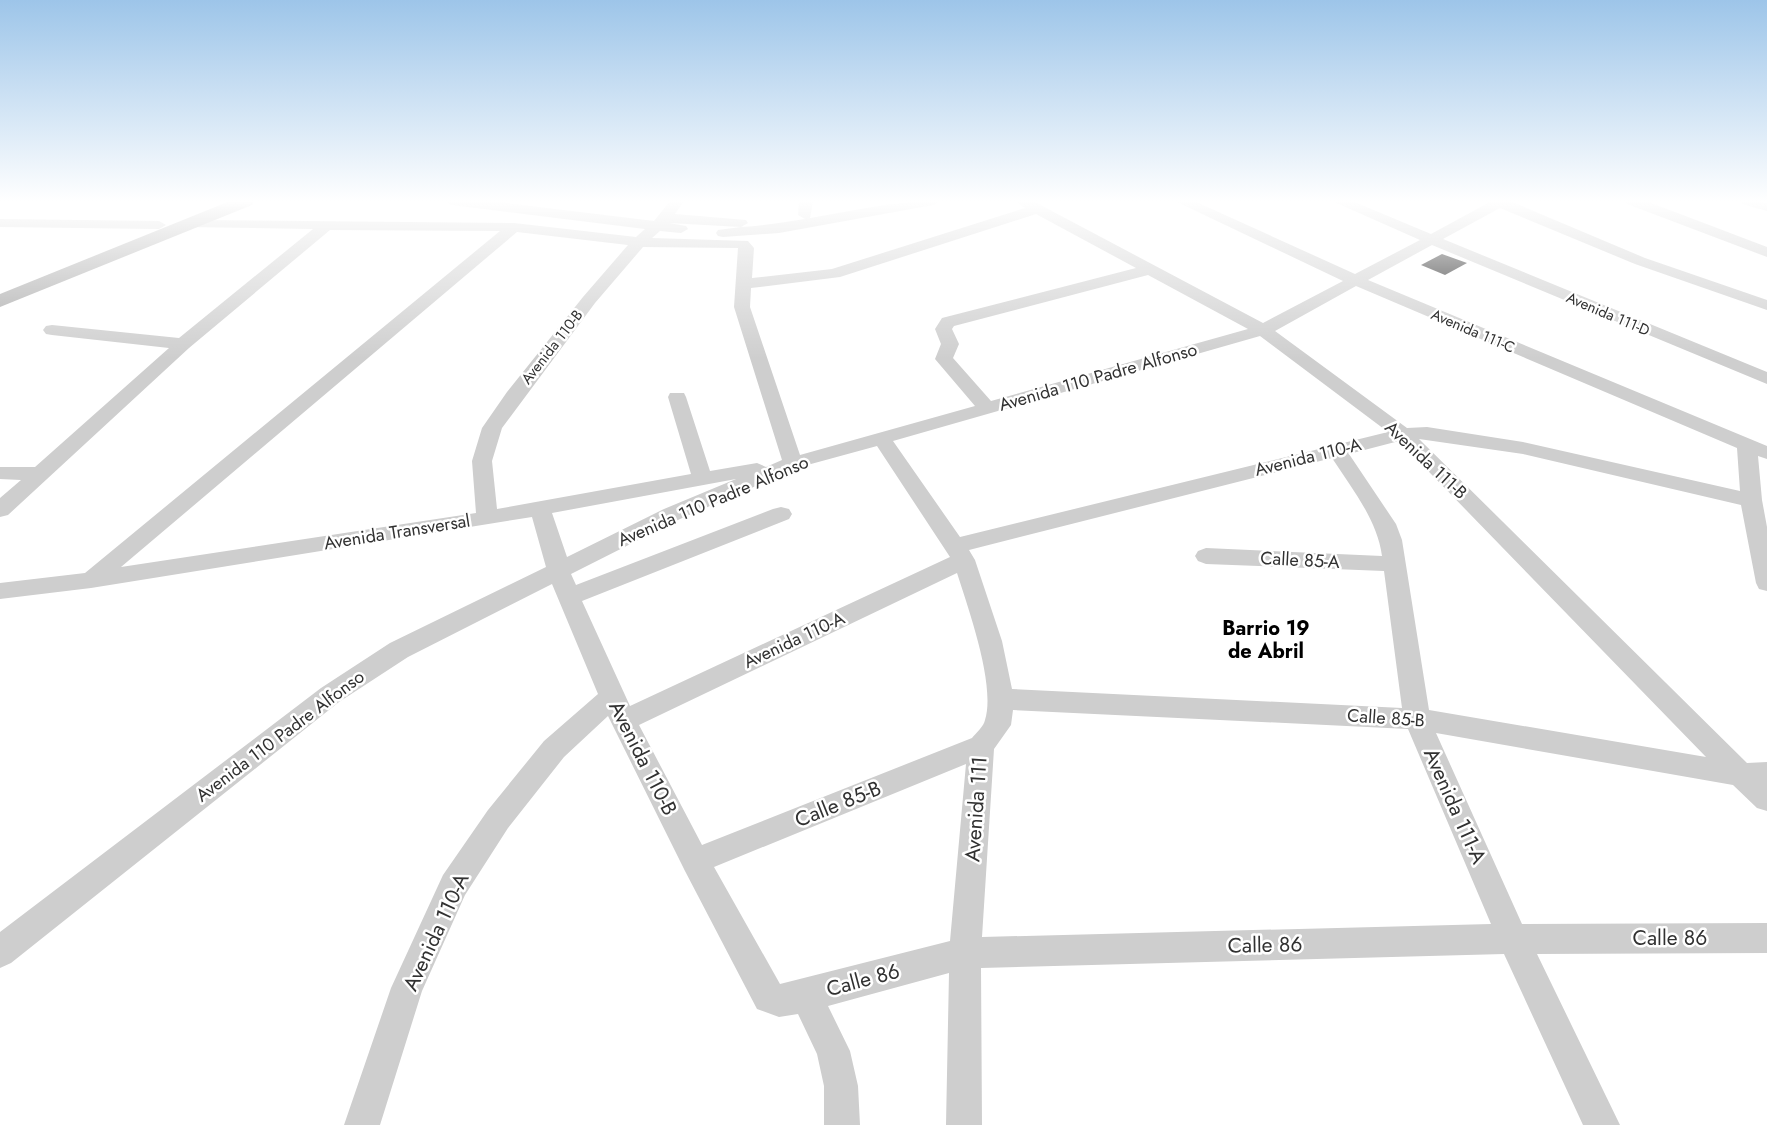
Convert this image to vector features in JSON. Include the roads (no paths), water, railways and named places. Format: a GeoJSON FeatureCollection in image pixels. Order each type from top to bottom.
{"type":"FeatureCollection","features":[{"type":"Feature","properties":{"kind":"main road"},"geometry":{"type":"LineString","coordinates":[[0,286],[85,254]]}},
{"type":"Feature","properties":{"kind":"main road"},"geometry":{"type":"LineString","coordinates":[[0,301],[118,254]]}},
{"type":"Feature","properties":{"kind":"street"},"geometry":{"type":"LineString","coordinates":[[0,510],[183,344],[293,254]]}},
{"type":"Feature","properties":{"kind":"street"},"geometry":{"type":"LineString","coordinates":[[91,580],[482,254]]}},
{"type":"Feature","properties":{"kind":"street","name":"Avenida 110-B"},"geometry":{"type":"LineString","coordinates":[[487,518],[482,461],[492,428],[514,396],[577,315],[629,254]]}},
{"type":"Feature","properties":{"kind":"street"},"geometry":{"type":"LineString","coordinates":[[746,254],[742,307],[793,463]]}},
{"type":"Feature","properties":{"kind":"street"},"geometry":{"type":"LineString","coordinates":[[744,284],[834,274],[892,254]]}},
{"type":"Feature","properties":{"kind":"street","name":"Avenida 111-B"},"geometry":{"type":"LineString","coordinates":[[1122,254],[1264,330],[1403,434],[1741,776],[1767,799]]}},
{"type":"Feature","properties":{"kind":"street","name":"Avenida 111-C"},"geometry":{"type":"LineString","coordinates":[[1296,254],[1354,280],[1757,450]]}},
{"type":"Feature","properties":{"kind":"street","name":"Avenida 110 Padre Alfonso"},"geometry":{"type":"LineString","coordinates":[[0,952],[330,695],[399,650],[672,514],[793,463],[882,440],[1264,330],[1406,254]]}},
{"type":"Feature","properties":{"kind":"street","name":"Avenida 111-D"},"geometry":{"type":"LineString","coordinates":[[1465,254],[1767,379]]}},
{"type":"Feature","properties":{"kind":"street"},"geometry":{"type":"LineString","coordinates":[[1624,254],[1767,304]]}},
{"type":"Feature","properties":{"kind":"street"},"geometry":{"type":"LineString","coordinates":[[988,409],[944,359],[950,344],[943,329],[948,322],[1151,269]]}},
{"type":"Feature","properties":{"kind":"street"},"geometry":{"type":"LineString","coordinates":[[52,330],[183,344]]}},
{"type":"Feature","properties":{"kind":"street"},"geometry":{"type":"LineString","coordinates":[[678,397],[702,478]]}},
{"type":"Feature","properties":{"kind":"street","name":"Avenida 110-A"},"geometry":{"type":"LineString","coordinates":[[362,1125],[408,988],[454,885],[498,819],[554,749],[618,709],[960,553],[1337,450],[1403,434],[1427,433],[1523,448],[1750,500]]}},
{"type":"Feature","properties":{"kind":"street","name":"Avenida 111"},"geometry":{"type":"LineString","coordinates":[[882,440],[960,553],[990,641],[1001,698],[998,725],[981,746],[965,953],[964,1125]]}},
{"type":"Feature","properties":{"kind":"street","name":"Avenida 111-A"},"geometry":{"type":"LineString","coordinates":[[1337,450],[1385,524],[1391,540],[1417,719],[1512,939],[1602,1125]]}},
{"type":"Feature","properties":{"kind":"street"},"geometry":{"type":"LineString","coordinates":[[1757,450],[1750,500],[1767,583]]}},
{"type":"Feature","properties":{"kind":"street","name":"Avenida Transversal"},"geometry":{"type":"LineString","coordinates":[[0,591],[91,580],[487,518],[793,463]]}},
{"type":"Feature","properties":{"kind":"street"},"geometry":{"type":"LineString","coordinates":[[0,473],[38,474]]}},
{"type":"Feature","properties":{"kind":"street"},"geometry":{"type":"LineString","coordinates":[[660,487],[672,514]]}},
{"type":"Feature","properties":{"kind":"street","name":"Avenida 110-B"},"geometry":{"type":"LineString","coordinates":[[540,509],[556,556],[558,571],[568,597],[618,709],[695,862],[769,997]]}},
{"type":"Feature","properties":{"kind":"street"},"geometry":{"type":"LineString","coordinates":[[568,597],[781,514]]}},
{"type":"Feature","properties":{"kind":"street","name":"Calle 85-A"},"geometry":{"type":"LineString","coordinates":[[1206,556],[1393,564]]}},
{"type":"Feature","properties":{"kind":"street","name":"Calle 85-B"},"geometry":{"type":"LineString","coordinates":[[1001,698],[1417,719],[1741,776],[1767,774]]}},
{"type":"Feature","properties":{"kind":"street","name":"Calle 85-B"},"geometry":{"type":"LineString","coordinates":[[695,862],[981,746]]}},
{"type":"Feature","properties":{"kind":"street","name":"Calle 86"},"geometry":{"type":"LineString","coordinates":[[769,997],[779,1001],[806,995],[965,953],[1512,939],[1767,938]]}},
{"type":"Feature","properties":{"kind":"street"},"geometry":{"type":"LineString","coordinates":[[806,995],[833,1052],[841,1086],[842,1125]]}},
{"type":"Feature","properties":{"kind":"district","name":"Barrio 19 de Abril"},"geometry":{"type":"Point","coordinates":[1266,640]}}]}
